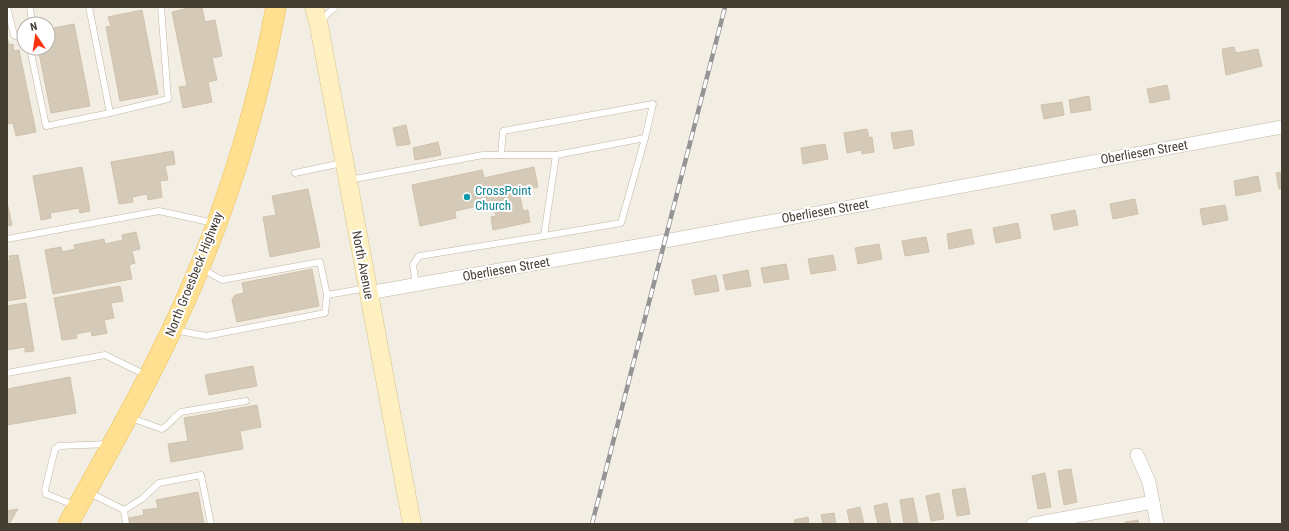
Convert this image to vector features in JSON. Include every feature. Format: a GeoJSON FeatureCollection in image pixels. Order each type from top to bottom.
{"type":"FeatureCollection","features":[{"type":"Feature","properties":{"kind":"main road","name":"North Groesbeck Highway"},"geometry":{"type":"LineString","coordinates":[[68,524],[128,417],[172,329],[200,267],[216,223],[255,102],[276,7]]}},
{"type":"Feature","properties":{"kind":"main road","name":"North Avenue"},"geometry":{"type":"LineString","coordinates":[[316,15],[412,524]]}},
{"type":"Feature","properties":{"kind":"street","name":"Oberliesen Street"},"geometry":{"type":"LineString","coordinates":[[367,291],[416,285],[672,240],[1282,127]]}},
{"type":"Feature","properties":{"kind":"street"},"geometry":{"type":"LineString","coordinates":[[1137,455],[1149,482],[1157,524]]}},
{"type":"Feature","properties":{"kind":"street"},"geometry":{"type":"LineString","coordinates":[[1033,524],[1153,502]]}},
{"type":"Feature","properties":{"kind":"lane"},"geometry":{"type":"LineString","coordinates":[[7,7],[14,35],[16,36]]}},
{"type":"Feature","properties":{"kind":"lane"},"geometry":{"type":"LineString","coordinates":[[90,7],[110,113]]}},
{"type":"Feature","properties":{"kind":"lane"},"geometry":{"type":"LineString","coordinates":[[32,56],[46,126],[168,99],[161,7]]}},
{"type":"Feature","properties":{"kind":"lane"},"geometry":{"type":"LineString","coordinates":[[316,15],[335,7]]}},
{"type":"Feature","properties":{"kind":"lane"},"geometry":{"type":"LineString","coordinates":[[416,285],[413,266],[419,256],[621,223],[653,104],[503,131],[501,155]]}},
{"type":"Feature","properties":{"kind":"lane"},"geometry":{"type":"LineString","coordinates":[[347,180],[483,155],[556,155],[644,138]]}},
{"type":"Feature","properties":{"kind":"lane"},"geometry":{"type":"LineString","coordinates":[[544,236],[556,155]]}},
{"type":"Feature","properties":{"kind":"lane"},"geometry":{"type":"LineString","coordinates":[[294,173],[344,162]]}},
{"type":"Feature","properties":{"kind":"lane"},"geometry":{"type":"LineString","coordinates":[[7,239],[159,212],[216,223]]}},
{"type":"Feature","properties":{"kind":"lane"},"geometry":{"type":"LineString","coordinates":[[172,329],[206,336],[325,313],[328,295],[320,262],[222,280],[200,267]]}},
{"type":"Feature","properties":{"kind":"lane"},"geometry":{"type":"LineString","coordinates":[[328,295],[367,291]]}},
{"type":"Feature","properties":{"kind":"lane"},"geometry":{"type":"LineString","coordinates":[[7,373],[105,355],[149,376]]}},
{"type":"Feature","properties":{"kind":"lane"},"geometry":{"type":"LineString","coordinates":[[128,417],[162,429],[168,426],[174,417],[181,412],[246,401]]}},
{"type":"Feature","properties":{"kind":"lane"},"geometry":{"type":"LineString","coordinates":[[113,443],[59,446],[55,449],[45,490],[46,494],[82,499],[124,510],[142,499],[159,483],[201,475],[211,524]]}},
{"type":"Feature","properties":{"kind":"lane"},"geometry":{"type":"LineString","coordinates":[[124,510],[126,524]]}},
{"type":"Feature","properties":{"kind":"building"},"geometry":{"type":"Polygon","coordinates":[[[193,7],[202,7],[205,22],[215,20],[222,56],[212,58],[217,80],[208,82],[212,102],[183,108],[179,87],[187,86],[172,12],[193,7]]]}},
{"type":"Feature","properties":{"kind":"building"},"geometry":{"type":"Polygon","coordinates":[[[142,10],[158,94],[120,101],[106,27],[111,26],[108,17],[142,10]]]}},
{"type":"Feature","properties":{"kind":"building"},"geometry":{"type":"Polygon","coordinates":[[[74,24],[90,106],[51,113],[40,56],[56,56],[56,27],[74,24]]]}},
{"type":"Feature","properties":{"kind":"building"},"geometry":{"type":"Polygon","coordinates":[[[7,38],[9,45],[13,44],[14,51],[16,51],[16,56],[20,56],[36,132],[16,136],[13,123],[7,124],[7,38]]]}},
{"type":"Feature","properties":{"kind":"building"},"geometry":{"type":"Polygon","coordinates":[[[1234,47],[1236,53],[1258,49],[1262,66],[1226,75],[1222,49],[1234,47]]]}},
{"type":"Feature","properties":{"kind":"building"},"geometry":{"type":"Polygon","coordinates":[[[1167,85],[1170,99],[1150,103],[1147,89],[1167,85]]]}},
{"type":"Feature","properties":{"kind":"building"},"geometry":{"type":"Polygon","coordinates":[[[1089,96],[1091,110],[1071,113],[1069,100],[1089,96]]]}},
{"type":"Feature","properties":{"kind":"building"},"geometry":{"type":"Polygon","coordinates":[[[1062,102],[1064,115],[1044,119],[1041,105],[1062,102]]]}},
{"type":"Feature","properties":{"kind":"building"},"geometry":{"type":"Polygon","coordinates":[[[406,125],[410,144],[397,146],[393,128],[406,125]]]}},
{"type":"Feature","properties":{"kind":"building"},"geometry":{"type":"Polygon","coordinates":[[[867,129],[869,138],[872,137],[874,152],[862,154],[861,150],[847,153],[844,133],[867,129]]]}},
{"type":"Feature","properties":{"kind":"building"},"geometry":{"type":"Polygon","coordinates":[[[912,130],[914,145],[894,149],[891,133],[912,130]]]}},
{"type":"Feature","properties":{"kind":"building"},"geometry":{"type":"Polygon","coordinates":[[[438,142],[441,155],[415,160],[413,148],[438,142]]]}},
{"type":"Feature","properties":{"kind":"building"},"geometry":{"type":"Polygon","coordinates":[[[825,144],[828,159],[803,164],[801,148],[825,144]]]}},
{"type":"Feature","properties":{"kind":"building"},"geometry":{"type":"Polygon","coordinates":[[[173,151],[175,164],[165,166],[168,180],[160,181],[162,197],[148,200],[147,194],[132,197],[133,202],[119,204],[111,162],[173,151]]]}},
{"type":"Feature","properties":{"kind":"building"},"geometry":{"type":"Polygon","coordinates":[[[82,167],[90,211],[80,213],[79,208],[50,213],[51,218],[41,220],[33,176],[82,167]]]}},
{"type":"Feature","properties":{"kind":"building","name":"CrossPoint Church"},"geometry":{"type":"Polygon","coordinates":[[[534,167],[538,187],[519,191],[523,211],[528,210],[530,222],[493,230],[491,217],[496,216],[493,203],[455,211],[456,218],[420,226],[412,185],[482,170],[484,178],[534,167]]]}},
{"type":"Feature","properties":{"kind":"building"},"geometry":{"type":"Polygon","coordinates":[[[1282,172],[1282,188],[1279,189],[1276,173],[1282,172]]]}},
{"type":"Feature","properties":{"kind":"building"},"geometry":{"type":"Polygon","coordinates":[[[1258,176],[1261,191],[1236,196],[1234,181],[1258,176]]]}},
{"type":"Feature","properties":{"kind":"building"},"geometry":{"type":"Polygon","coordinates":[[[308,189],[320,247],[270,257],[263,217],[276,215],[272,196],[308,189]]]}},
{"type":"Feature","properties":{"kind":"building"},"geometry":{"type":"Polygon","coordinates":[[[1135,199],[1138,214],[1113,219],[1110,204],[1135,199]]]}},
{"type":"Feature","properties":{"kind":"building"},"geometry":{"type":"Polygon","coordinates":[[[7,202],[12,225],[7,226],[7,202]]]}},
{"type":"Feature","properties":{"kind":"building"},"geometry":{"type":"Polygon","coordinates":[[[1225,205],[1228,220],[1203,225],[1200,209],[1225,205]]]}},
{"type":"Feature","properties":{"kind":"building"},"geometry":{"type":"Polygon","coordinates":[[[1075,210],[1078,225],[1054,230],[1051,215],[1075,210]]]}},
{"type":"Feature","properties":{"kind":"building"},"geometry":{"type":"Polygon","coordinates":[[[1018,223],[1021,238],[996,243],[993,228],[1018,223]]]}},
{"type":"Feature","properties":{"kind":"building"},"geometry":{"type":"Polygon","coordinates":[[[971,229],[974,244],[949,249],[947,234],[971,229]]]}},
{"type":"Feature","properties":{"kind":"building"},"geometry":{"type":"Polygon","coordinates":[[[136,232],[140,249],[132,251],[135,263],[129,265],[132,279],[53,294],[45,250],[61,247],[62,252],[75,249],[74,245],[104,239],[105,244],[123,240],[122,235],[136,232]]]}},
{"type":"Feature","properties":{"kind":"building"},"geometry":{"type":"Polygon","coordinates":[[[926,237],[929,252],[905,256],[902,241],[926,237]]]}},
{"type":"Feature","properties":{"kind":"building"},"geometry":{"type":"Polygon","coordinates":[[[879,244],[882,259],[858,264],[855,248],[879,244]]]}},
{"type":"Feature","properties":{"kind":"building"},"geometry":{"type":"Polygon","coordinates":[[[18,255],[26,298],[7,301],[7,261],[10,261],[9,256],[18,255]]]}},
{"type":"Feature","properties":{"kind":"building"},"geometry":{"type":"Polygon","coordinates":[[[833,255],[836,270],[811,274],[808,259],[833,255]]]}},
{"type":"Feature","properties":{"kind":"building"},"geometry":{"type":"Polygon","coordinates":[[[786,264],[789,279],[764,283],[761,268],[786,264]]]}},
{"type":"Feature","properties":{"kind":"building"},"geometry":{"type":"Polygon","coordinates":[[[312,269],[319,306],[237,322],[232,300],[235,295],[244,293],[242,283],[312,269]]]}},
{"type":"Feature","properties":{"kind":"building"},"geometry":{"type":"Polygon","coordinates":[[[748,270],[751,286],[726,290],[723,275],[748,270]]]}},
{"type":"Feature","properties":{"kind":"building"},"geometry":{"type":"Polygon","coordinates":[[[716,275],[719,291],[695,295],[692,280],[716,275]]]}},
{"type":"Feature","properties":{"kind":"building"},"geometry":{"type":"Polygon","coordinates":[[[120,286],[123,301],[111,303],[114,318],[104,320],[107,333],[92,336],[91,331],[76,334],[77,338],[62,340],[54,298],[120,286]]]}},
{"type":"Feature","properties":{"kind":"building"},"geometry":{"type":"Polygon","coordinates":[[[26,303],[34,351],[25,352],[25,347],[7,350],[7,306],[26,303]]]}},
{"type":"Feature","properties":{"kind":"building"},"geometry":{"type":"Polygon","coordinates":[[[253,366],[257,386],[209,395],[205,375],[253,366]]]}},
{"type":"Feature","properties":{"kind":"building"},"geometry":{"type":"Polygon","coordinates":[[[70,377],[76,413],[7,425],[7,389],[70,377]]]}},
{"type":"Feature","properties":{"kind":"building"},"geometry":{"type":"Polygon","coordinates":[[[257,405],[261,427],[240,431],[243,449],[171,462],[168,444],[188,441],[184,418],[257,405]]]}},
{"type":"Feature","properties":{"kind":"building"},"geometry":{"type":"Polygon","coordinates":[[[1071,469],[1077,502],[1064,505],[1058,471],[1071,469]]]}},
{"type":"Feature","properties":{"kind":"building"},"geometry":{"type":"Polygon","coordinates":[[[1045,473],[1051,507],[1038,509],[1032,476],[1045,473]]]}},
{"type":"Feature","properties":{"kind":"building"},"geometry":{"type":"Polygon","coordinates":[[[965,488],[970,514],[957,516],[952,490],[965,488]]]}},
{"type":"Feature","properties":{"kind":"building"},"geometry":{"type":"Polygon","coordinates":[[[198,492],[204,524],[130,524],[129,518],[144,515],[143,510],[158,508],[156,500],[198,492]]]}},
{"type":"Feature","properties":{"kind":"building"},"geometry":{"type":"Polygon","coordinates":[[[939,493],[944,519],[931,521],[926,496],[939,493]]]}},
{"type":"Feature","properties":{"kind":"building"},"geometry":{"type":"Polygon","coordinates":[[[913,498],[918,523],[904,524],[900,500],[913,498]]]}},
{"type":"Feature","properties":{"kind":"building"},"geometry":{"type":"Polygon","coordinates":[[[887,503],[891,524],[878,524],[874,506],[887,503]]]}},
{"type":"Feature","properties":{"kind":"building"},"geometry":{"type":"Polygon","coordinates":[[[860,507],[864,524],[850,524],[847,510],[860,507]]]}},
{"type":"Feature","properties":{"kind":"building"},"geometry":{"type":"Polygon","coordinates":[[[18,509],[9,524],[7,524],[7,511],[18,509]]]}},
{"type":"Feature","properties":{"kind":"building"},"geometry":{"type":"Polygon","coordinates":[[[834,513],[836,524],[823,524],[821,515],[834,513]]]}},
{"type":"Feature","properties":{"kind":"building"},"geometry":{"type":"Polygon","coordinates":[[[808,517],[809,524],[795,524],[794,520],[808,517]]]}},
{"type":"Feature","properties":{"kind":"building"},"geometry":{"type":"Polygon","coordinates":[[[1138,520],[1139,524],[1126,524],[1125,522],[1138,520]]]}},
{"type":"Feature","properties":{"kind":"railway"},"geometry":{"type":"LineString","coordinates":[[592,524],[725,7]]}},
{"type":"Feature","properties":{"kind":"place","name":"CrossPoint Church"},"geometry":{"type":"Point","coordinates":[467,197]}}]}
